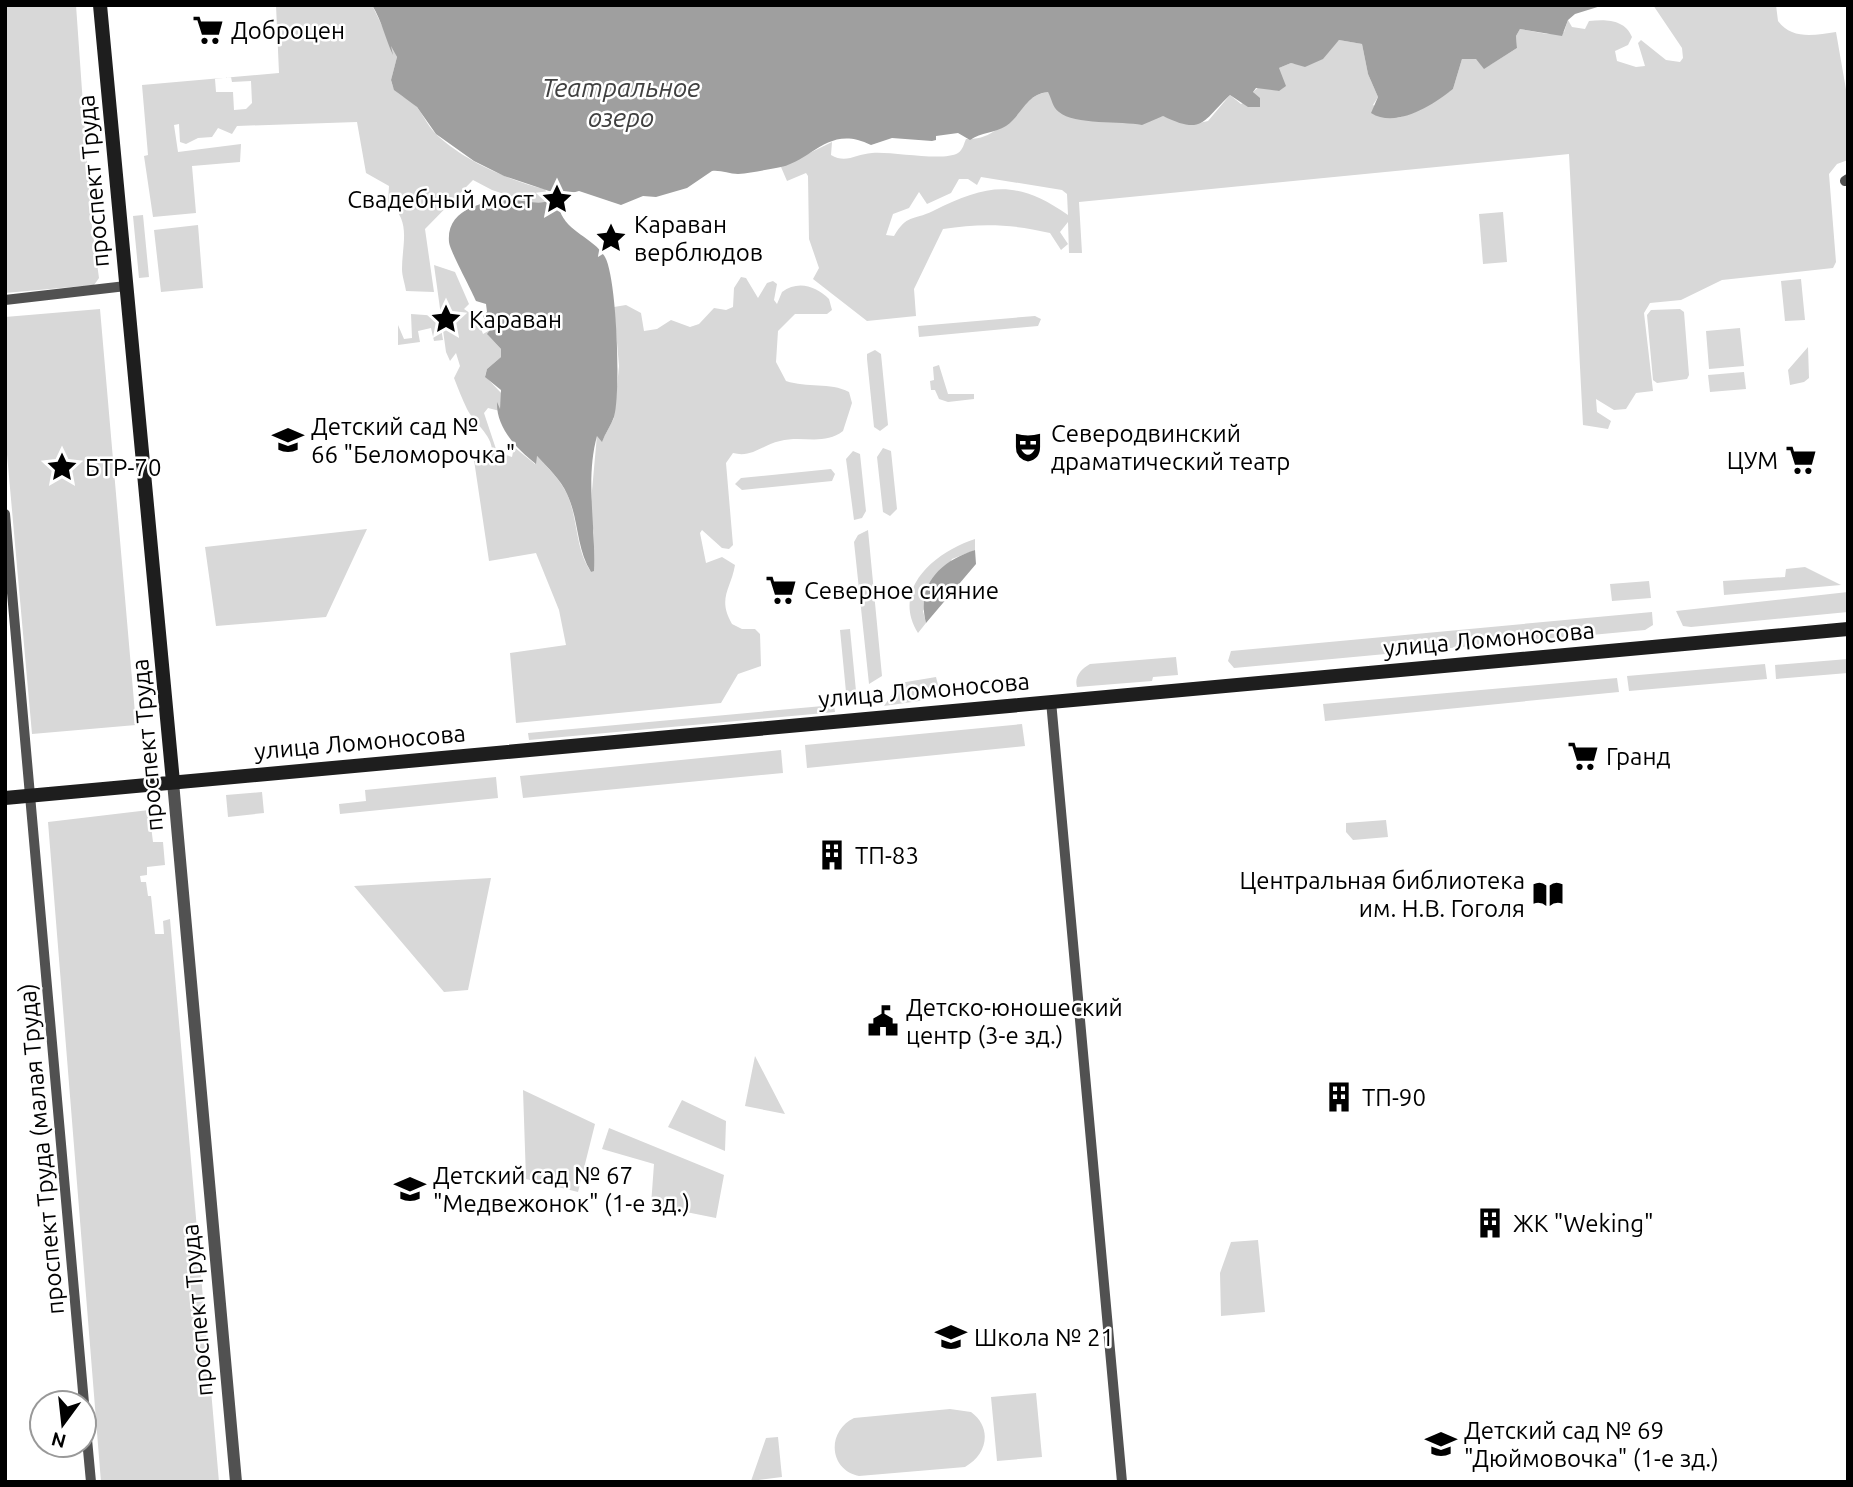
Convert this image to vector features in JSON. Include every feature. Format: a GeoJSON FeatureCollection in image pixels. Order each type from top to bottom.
{"type":"FeatureCollection","features":[{"type":"Feature","properties":{"kind":"main road","name":"проспект Труда"},"geometry":{"type":"LineString","coordinates":[[100,5],[173,782]]}},
{"type":"Feature","properties":{"kind":"main road","name":"улица Ломоносова"},"geometry":{"type":"LineString","coordinates":[[5,798],[1848,629]]}},
{"type":"Feature","properties":{"kind":"street"},"geometry":{"type":"LineString","coordinates":[[5,300],[126,286]]}},
{"type":"Feature","properties":{"kind":"street","name":"проспект Труда (малая Труда)"},"geometry":{"type":"LineString","coordinates":[[5,514],[83,1389]]}},
{"type":"Feature","properties":{"kind":"street"},"geometry":{"type":"LineString","coordinates":[[1051,701],[1122,1482]]}},
{"type":"Feature","properties":{"kind":"street","name":"проспект Труда"},"geometry":{"type":"LineString","coordinates":[[173,782],[236,1482]]}},
{"type":"Feature","properties":{"kind":"street","name":"проспект Труда (малая Труда)"},"geometry":{"type":"LineString","coordinates":[[89,1459],[91,1482]]}},
{"type":"Feature","properties":{"kind":"shaded area"},"geometry":{"type":"Polygon","coordinates":[[[5,5],[76,5],[91,219],[99,278],[94,285],[5,293],[5,5]]]}},
{"type":"Feature","properties":{"kind":"shaded area"},"geometry":{"type":"Polygon","coordinates":[[[276,5],[372,5],[397,57],[391,80],[398,93],[416,106],[435,133],[458,152],[501,175],[545,189],[550,202],[549,209],[492,190],[473,180],[425,229],[434,292],[406,291],[402,269],[403,224],[395,209],[388,203],[389,186],[366,173],[357,122],[237,126],[232,134],[218,128],[212,137],[198,138],[186,144],[180,142],[179,124],[174,125],[178,152],[241,144],[240,162],[192,166],[196,213],[153,217],[144,156],[148,155],[142,85],[226,78],[215,79],[216,92],[233,92],[234,110],[246,109],[252,103],[251,81],[232,82],[231,77],[279,73],[276,5]]]}},
{"type":"Feature","properties":{"kind":"shaded area"},"geometry":{"type":"Polygon","coordinates":[[[1653,5],[1776,5],[1778,21],[1790,31],[1804,35],[1836,32],[1848,101],[1848,160],[1837,164],[1829,174],[1836,262],[1833,268],[1722,280],[1681,300],[1650,303],[1644,313],[1653,391],[1636,393],[1626,409],[1614,410],[1596,399],[1597,412],[1611,421],[1608,429],[1583,425],[1569,154],[1079,202],[1082,253],[1069,253],[1068,222],[1060,232],[1068,244],[1061,250],[1050,233],[1036,230],[996,225],[943,229],[914,289],[916,316],[867,321],[813,279],[819,268],[809,239],[808,176],[806,173],[787,181],[781,167],[832,142],[831,155],[841,159],[872,153],[951,156],[960,152],[966,139],[991,133],[1028,101],[1048,92],[1092,121],[1120,122],[1163,116],[1190,125],[1208,121],[1230,95],[1241,104],[1256,96],[1253,92],[1260,86],[1279,91],[1279,68],[1291,63],[1312,62],[1339,40],[1362,44],[1368,74],[1378,97],[1373,105],[1398,118],[1423,108],[1453,89],[1462,59],[1476,59],[1490,65],[1517,48],[1516,36],[1520,29],[1547,34],[1564,32],[1568,20],[1572,27],[1585,29],[1589,21],[1614,22],[1625,27],[1632,37],[1628,45],[1615,51],[1617,61],[1636,67],[1645,66],[1638,43],[1641,40],[1666,60],[1680,62],[1683,58],[1682,48],[1653,5]],[[981,177],[977,185],[968,179],[959,179],[951,193],[927,204],[919,192],[909,208],[893,214],[886,235],[894,236],[903,224],[911,219],[952,202],[970,195],[1002,189],[1033,195],[1068,215],[1067,194],[1062,190],[981,177]]]}},
{"type":"Feature","properties":{"kind":"shaded area"},"geometry":{"type":"Polygon","coordinates":[[[1503,212],[1507,262],[1483,264],[1479,214],[1503,212]]]}},
{"type":"Feature","properties":{"kind":"shaded area"},"geometry":{"type":"Polygon","coordinates":[[[143,215],[149,277],[139,278],[133,216],[143,215]]]}},
{"type":"Feature","properties":{"kind":"shaded area"},"geometry":{"type":"Polygon","coordinates":[[[198,225],[203,288],[161,292],[154,230],[198,225]]]}},
{"type":"Feature","properties":{"kind":"shaded area"},"geometry":{"type":"Polygon","coordinates":[[[434,265],[455,272],[469,304],[464,309],[477,318],[483,334],[490,330],[488,335],[501,349],[501,357],[487,369],[485,376],[502,394],[500,411],[488,408],[484,413],[497,452],[512,457],[514,447],[535,464],[536,455],[559,481],[569,499],[582,555],[591,572],[594,570],[594,533],[590,513],[597,435],[602,441],[614,418],[619,366],[614,307],[626,305],[641,313],[644,331],[657,329],[671,320],[690,327],[699,324],[714,308],[726,310],[733,307],[734,288],[741,277],[746,278],[758,298],[767,283],[773,281],[777,284],[774,300],[777,304],[782,292],[794,286],[813,288],[829,299],[832,310],[827,314],[795,314],[778,331],[776,362],[786,381],[834,387],[849,392],[852,403],[843,431],[828,438],[788,439],[746,454],[733,453],[726,463],[733,545],[729,549],[722,548],[702,530],[700,533],[706,563],[722,557],[735,565],[725,600],[732,624],[742,629],[755,629],[760,634],[761,666],[738,674],[721,703],[516,723],[510,653],[566,645],[559,610],[536,553],[489,561],[474,460],[489,462],[492,447],[467,409],[454,378],[460,366],[456,353],[450,361],[446,352],[434,265]]]}},
{"type":"Feature","properties":{"kind":"shaded area"},"geometry":{"type":"Polygon","coordinates":[[[1801,279],[1805,320],[1785,321],[1781,281],[1801,279]]]}},
{"type":"Feature","properties":{"kind":"shaded area"},"geometry":{"type":"Polygon","coordinates":[[[100,309],[136,725],[32,734],[5,432],[5,317],[100,309]]]}},
{"type":"Feature","properties":{"kind":"shaded area"},"geometry":{"type":"Polygon","coordinates":[[[1680,309],[1684,312],[1689,375],[1687,379],[1657,383],[1653,380],[1647,315],[1651,310],[1680,309]]]}},
{"type":"Feature","properties":{"kind":"shaded area"},"geometry":{"type":"Polygon","coordinates":[[[411,314],[439,316],[443,340],[434,341],[431,328],[418,331],[420,342],[398,345],[398,325],[404,339],[412,338],[411,314]]]}},
{"type":"Feature","properties":{"kind":"shaded area"},"geometry":{"type":"Polygon","coordinates":[[[1035,316],[1041,319],[1038,326],[919,337],[918,326],[1035,316]]]}},
{"type":"Feature","properties":{"kind":"shaded area"},"geometry":{"type":"Polygon","coordinates":[[[1740,328],[1744,366],[1709,369],[1706,331],[1740,328]]]}},
{"type":"Feature","properties":{"kind":"shaded area"},"geometry":{"type":"Polygon","coordinates":[[[1808,347],[1809,378],[1790,385],[1788,370],[1808,347]]]}},
{"type":"Feature","properties":{"kind":"shaded area"},"geometry":{"type":"Polygon","coordinates":[[[875,350],[881,354],[888,425],[880,431],[874,427],[867,359],[867,354],[875,350]]]}},
{"type":"Feature","properties":{"kind":"shaded area"},"geometry":{"type":"Polygon","coordinates":[[[939,365],[948,394],[974,394],[974,399],[948,402],[939,399],[935,390],[931,390],[930,381],[934,380],[933,367],[939,365]]]}},
{"type":"Feature","properties":{"kind":"shaded area"},"geometry":{"type":"Polygon","coordinates":[[[1744,372],[1746,389],[1710,392],[1708,375],[1744,372]]]}},
{"type":"Feature","properties":{"kind":"shaded area"},"geometry":{"type":"Polygon","coordinates":[[[883,448],[891,451],[897,509],[890,516],[883,512],[877,457],[883,448]]]}},
{"type":"Feature","properties":{"kind":"shaded area"},"geometry":{"type":"Polygon","coordinates":[[[853,451],[860,454],[866,511],[862,518],[854,520],[846,459],[853,451]]]}},
{"type":"Feature","properties":{"kind":"shaded area"},"geometry":{"type":"Polygon","coordinates":[[[831,469],[835,474],[832,481],[742,490],[735,484],[741,478],[831,469]]]}},
{"type":"Feature","properties":{"kind":"shaded area"},"geometry":{"type":"Polygon","coordinates":[[[367,529],[326,617],[216,626],[205,547],[367,529]]]}},
{"type":"Feature","properties":{"kind":"shaded area"},"geometry":{"type":"Polygon","coordinates":[[[868,530],[882,676],[869,684],[854,542],[858,535],[868,530]]]}},
{"type":"Feature","properties":{"kind":"shaded area"},"geometry":{"type":"Polygon","coordinates":[[[975,539],[975,550],[952,559],[923,611],[926,623],[918,633],[911,617],[910,601],[914,587],[933,562],[946,552],[975,539]]]}},
{"type":"Feature","properties":{"kind":"shaded area"},"geometry":{"type":"Polygon","coordinates":[[[1805,567],[1841,585],[1724,595],[1723,581],[1785,577],[1786,569],[1805,567]]]}},
{"type":"Feature","properties":{"kind":"shaded area"},"geometry":{"type":"Polygon","coordinates":[[[1649,581],[1651,598],[1612,601],[1610,584],[1649,581]]]}},
{"type":"Feature","properties":{"kind":"shaded area"},"geometry":{"type":"Polygon","coordinates":[[[1848,592],[1848,612],[1691,627],[1683,626],[1676,611],[1848,592]]]}},
{"type":"Feature","properties":{"kind":"shaded area"},"geometry":{"type":"Polygon","coordinates":[[[1652,612],[1653,625],[1645,630],[1234,668],[1228,661],[1231,651],[1652,612]]]}},
{"type":"Feature","properties":{"kind":"shaded area"},"geometry":{"type":"Polygon","coordinates":[[[850,629],[856,691],[846,692],[840,630],[850,629]]]}},
{"type":"Feature","properties":{"kind":"shaded area"},"geometry":{"type":"Polygon","coordinates":[[[1176,657],[1178,675],[1153,677],[1152,681],[1077,687],[1079,674],[1090,664],[1176,657]]]}},
{"type":"Feature","properties":{"kind":"shaded area"},"geometry":{"type":"Polygon","coordinates":[[[1848,659],[1848,673],[1776,679],[1775,665],[1848,659]]]}},
{"type":"Feature","properties":{"kind":"shaded area"},"geometry":{"type":"Polygon","coordinates":[[[1765,664],[1767,679],[1629,691],[1627,676],[1765,664]]]}},
{"type":"Feature","properties":{"kind":"shaded area"},"geometry":{"type":"Polygon","coordinates":[[[936,677],[940,693],[919,701],[884,706],[900,683],[936,677]]]}},
{"type":"Feature","properties":{"kind":"shaded area"},"geometry":{"type":"Polygon","coordinates":[[[1617,678],[1619,692],[1325,721],[1323,704],[1617,678]]]}},
{"type":"Feature","properties":{"kind":"shaded area"},"geometry":{"type":"Polygon","coordinates":[[[834,705],[835,712],[529,740],[528,733],[834,705]]]}},
{"type":"Feature","properties":{"kind":"shaded area"},"geometry":{"type":"Polygon","coordinates":[[[1022,724],[1025,746],[807,768],[805,745],[1022,724]]]}},
{"type":"Feature","properties":{"kind":"shaded area"},"geometry":{"type":"Polygon","coordinates":[[[781,750],[783,773],[523,798],[520,776],[781,750]]]}},
{"type":"Feature","properties":{"kind":"shaded area"},"geometry":{"type":"Polygon","coordinates":[[[496,777],[498,798],[340,814],[339,804],[366,801],[365,790],[496,777]]]}},
{"type":"Feature","properties":{"kind":"shaded area"},"geometry":{"type":"Polygon","coordinates":[[[262,792],[264,813],[228,817],[226,795],[262,792]]]}},
{"type":"Feature","properties":{"kind":"shaded area"},"geometry":{"type":"Polygon","coordinates":[[[149,810],[153,842],[163,842],[165,865],[147,867],[147,875],[140,876],[141,882],[146,882],[148,896],[151,896],[155,934],[164,934],[163,921],[170,919],[219,1482],[101,1482],[98,1389],[94,1389],[48,822],[149,810]]]}},
{"type":"Feature","properties":{"kind":"shaded area"},"geometry":{"type":"Polygon","coordinates":[[[1386,820],[1388,837],[1353,840],[1346,832],[1346,823],[1386,820]]]}},
{"type":"Feature","properties":{"kind":"shaded area"},"geometry":{"type":"Polygon","coordinates":[[[491,878],[468,990],[444,992],[354,886],[491,878]]]}},
{"type":"Feature","properties":{"kind":"shaded area"},"geometry":{"type":"Polygon","coordinates":[[[755,1056],[785,1114],[745,1106],[755,1056]]]}},
{"type":"Feature","properties":{"kind":"shaded area"},"geometry":{"type":"Polygon","coordinates":[[[523,1090],[595,1124],[578,1192],[526,1179],[523,1090]]]}},
{"type":"Feature","properties":{"kind":"shaded area"},"geometry":{"type":"Polygon","coordinates":[[[682,1100],[726,1121],[725,1151],[668,1127],[682,1100]]]}},
{"type":"Feature","properties":{"kind":"shaded area"},"geometry":{"type":"Polygon","coordinates":[[[609,1128],[724,1175],[716,1218],[651,1205],[654,1164],[602,1149],[609,1128]]]}},
{"type":"Feature","properties":{"kind":"shaded area"},"geometry":{"type":"Polygon","coordinates":[[[1258,1240],[1265,1312],[1221,1316],[1220,1273],[1231,1242],[1258,1240]]]}},
{"type":"Feature","properties":{"kind":"shaded area"},"geometry":{"type":"Polygon","coordinates":[[[1036,1393],[1042,1457],[997,1461],[991,1397],[1036,1393]]]}},
{"type":"Feature","properties":{"kind":"shaded area"},"geometry":{"type":"Polygon","coordinates":[[[950,1409],[971,1412],[978,1418],[985,1433],[978,1456],[965,1467],[859,1476],[841,1466],[837,1458],[835,1449],[839,1432],[854,1418],[950,1409]]]}},
{"type":"Feature","properties":{"kind":"shaded area"},"geometry":{"type":"Polygon","coordinates":[[[778,1437],[782,1477],[751,1481],[766,1438],[778,1437]]]}},
{"type":"Feature","properties":{"kind":"water","name":"Театральное озеро"},"geometry":{"type":"Polygon","coordinates":[[[372,5],[1604,5],[1575,14],[1568,20],[1562,36],[1520,29],[1516,36],[1517,48],[1484,69],[1476,59],[1462,59],[1453,89],[1425,108],[1403,117],[1381,117],[1371,113],[1378,97],[1368,74],[1362,44],[1339,40],[1323,59],[1305,67],[1291,63],[1279,68],[1286,86],[1279,91],[1256,88],[1253,92],[1260,98],[1260,107],[1248,107],[1230,95],[1208,118],[1195,125],[1187,125],[1163,116],[1142,125],[1075,119],[1057,110],[1048,92],[1029,101],[1006,126],[970,140],[958,133],[936,136],[936,140],[932,141],[892,138],[871,145],[856,139],[831,141],[789,165],[738,174],[712,171],[687,188],[656,197],[643,196],[621,205],[579,191],[568,194],[560,211],[563,218],[605,257],[612,287],[617,336],[614,417],[602,442],[597,436],[592,469],[594,571],[591,572],[564,489],[537,456],[536,464],[515,445],[500,421],[497,402],[500,409],[501,390],[485,377],[487,369],[501,357],[501,349],[487,334],[490,330],[483,316],[487,312],[486,304],[476,301],[449,242],[454,221],[470,208],[503,200],[541,203],[550,200],[551,195],[549,191],[504,176],[474,161],[436,134],[417,107],[394,90],[391,80],[397,57],[391,46],[393,55],[372,5]]]}},
{"type":"Feature","properties":{"kind":"water"},"geometry":{"type":"Polygon","coordinates":[[[975,550],[976,564],[926,623],[925,597],[934,576],[952,561],[975,550]]]}},
{"type":"Feature","properties":{"kind":"place","name":"Доброцен"},"geometry":{"type":"Point","coordinates":[208,30]}},
{"type":"Feature","properties":{"kind":"place","name":"Свадебный мост"},"geometry":{"type":"Point","coordinates":[557,199]}},
{"type":"Feature","properties":{"kind":"place","name":"Караван верблюдов"},"geometry":{"type":"Point","coordinates":[611,238]}},
{"type":"Feature","properties":{"kind":"place","name":"Караван"},"geometry":{"type":"Point","coordinates":[446,319]}},
{"type":"Feature","properties":{"kind":"place","name":"Детский сад № 66 \"Беломорочка\""},"geometry":{"type":"Point","coordinates":[288,440]}},
{"type":"Feature","properties":{"kind":"place","name":"Северодвинский драматический театр"},"geometry":{"type":"Point","coordinates":[1028,447]}},
{"type":"Feature","properties":{"kind":"place","name":"ЦУМ"},"geometry":{"type":"Point","coordinates":[1801,460]}},
{"type":"Feature","properties":{"kind":"place","name":"БТР-70"},"geometry":{"type":"Point","coordinates":[62,467]}},
{"type":"Feature","properties":{"kind":"place","name":"Северное сияние"},"geometry":{"type":"Point","coordinates":[781,590]}},
{"type":"Feature","properties":{"kind":"place","name":"Гранд"},"geometry":{"type":"Point","coordinates":[1583,756]}},
{"type":"Feature","properties":{"kind":"place","name":"ТП-83"},"geometry":{"type":"Point","coordinates":[832,855]}},
{"type":"Feature","properties":{"kind":"place","name":"Центральная библиотека им. Н.В. Гоголя"},"geometry":{"type":"Point","coordinates":[1548,894]}},
{"type":"Feature","properties":{"kind":"place","name":"Детско-юношеский центр (3-е зд.)"},"geometry":{"type":"Point","coordinates":[883,1021]}},
{"type":"Feature","properties":{"kind":"place","name":"ТП-90"},"geometry":{"type":"Point","coordinates":[1339,1097]}},
{"type":"Feature","properties":{"kind":"place","name":"Детский сад № 67 \"Медвежонок\" (1-е зд.)"},"geometry":{"type":"Point","coordinates":[410,1189]}},
{"type":"Feature","properties":{"kind":"place","name":"ЖК \"Weking\""},"geometry":{"type":"Point","coordinates":[1490,1223]}},
{"type":"Feature","properties":{"kind":"place","name":"Школа № 21"},"geometry":{"type":"Point","coordinates":[951,1337]}},
{"type":"Feature","properties":{"kind":"place","name":"Детский сад № 69 \"Дюймовочка\" (1-е зд.)"},"geometry":{"type":"Point","coordinates":[1441,1444]}}]}
